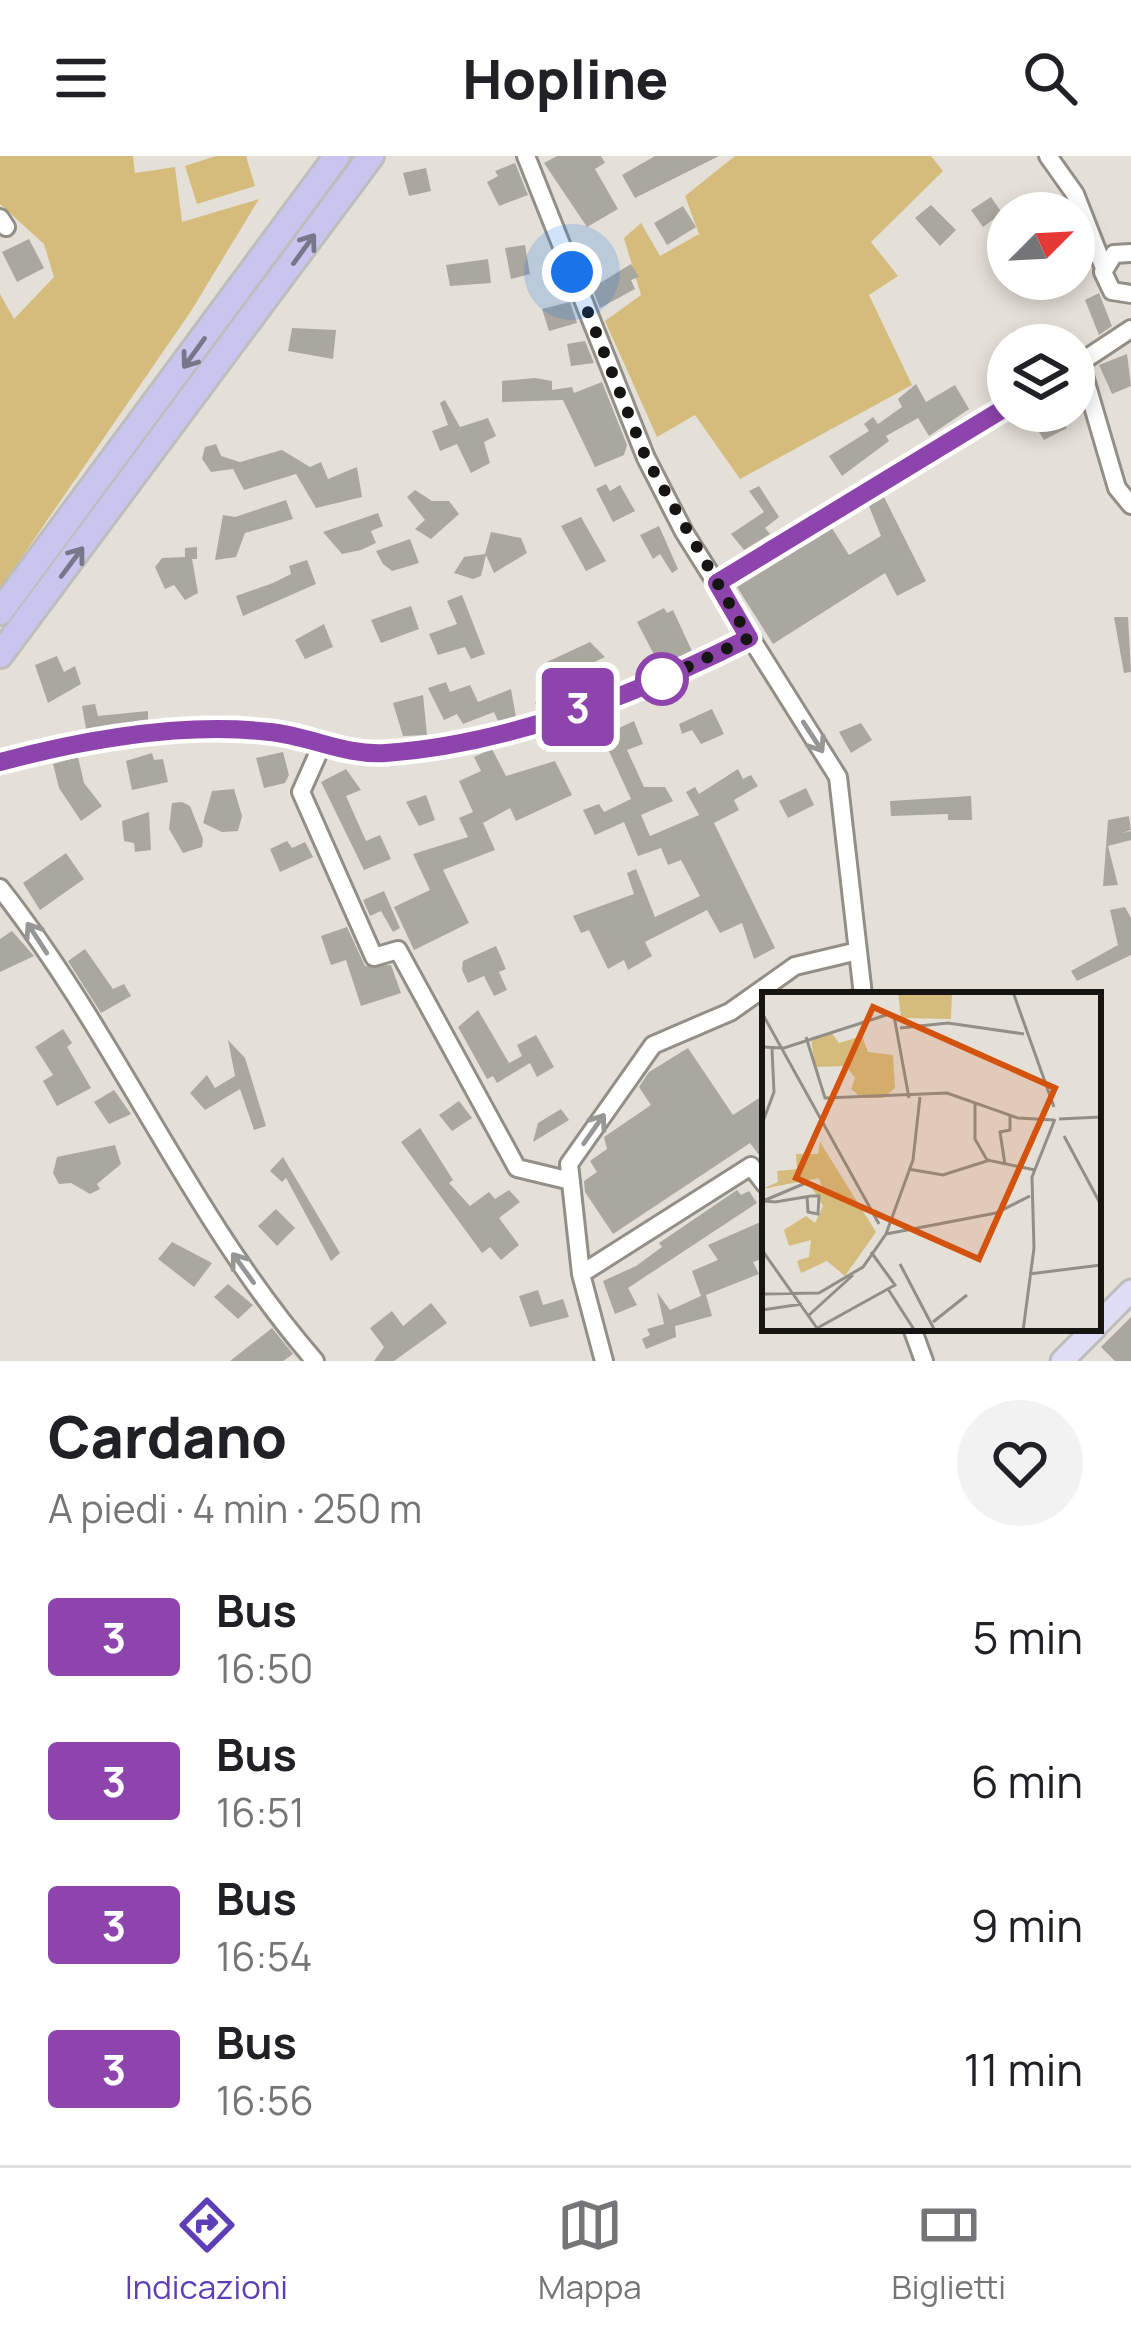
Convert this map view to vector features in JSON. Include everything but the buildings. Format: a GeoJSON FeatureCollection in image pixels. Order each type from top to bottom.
{"type":"FeatureCollection","features":[{"type":"Feature","properties":{"kind":"highway"},"geometry":{"type":"LineString","coordinates":[[0,612],[337,156]]}},
{"type":"Feature","properties":{"kind":"highway"},"geometry":{"type":"LineString","coordinates":[[0,655],[370,156]]}},
{"type":"Feature","properties":{"kind":"main road"},"geometry":{"type":"LineString","coordinates":[[1101,1321],[1131,1291]]}},
{"type":"Feature","properties":{"kind":"main road"},"geometry":{"type":"LineString","coordinates":[[1062,1361],[1091,1331]]}},
{"type":"Feature","properties":{"kind":"street"},"geometry":{"type":"LineString","coordinates":[[526,156],[646,458],[749,638],[838,776],[863,992]]}},
{"type":"Feature","properties":{"kind":"street"},"geometry":{"type":"LineString","coordinates":[[1048,156],[1070,192]]}},
{"type":"Feature","properties":{"kind":"street"},"geometry":{"type":"LineString","coordinates":[[1095,228],[1126,252],[1104,268]]}},
{"type":"Feature","properties":{"kind":"street"},"geometry":{"type":"LineString","coordinates":[[1095,241],[1104,268],[1122,293],[1129,331],[1095,353]]}},
{"type":"Feature","properties":{"kind":"street"},"geometry":{"type":"LineString","coordinates":[[717,583],[987,419]]}},
{"type":"Feature","properties":{"kind":"street"},"geometry":{"type":"LineString","coordinates":[[1095,420],[1117,488],[1131,505]]}},
{"type":"Feature","properties":{"kind":"street"},"geometry":{"type":"LineString","coordinates":[[0,762],[86,741],[171,733],[272,732],[321,747],[382,754],[527,724],[666,677],[749,638]]}},
{"type":"Feature","properties":{"kind":"street"},"geometry":{"type":"LineString","coordinates":[[321,747],[301,792],[374,957],[398,950],[518,1168],[572,1181]]}},
{"type":"Feature","properties":{"kind":"street"},"geometry":{"type":"LineString","coordinates":[[0,888],[104,1036],[217,1232],[315,1361]]}},
{"type":"Feature","properties":{"kind":"street"},"geometry":{"type":"LineString","coordinates":[[604,1361],[581,1274],[569,1164],[653,1045],[730,1012],[795,966],[858,951]]}},
{"type":"Feature","properties":{"kind":"street"},"geometry":{"type":"LineString","coordinates":[[581,1274],[751,1166],[762,1180]]}},
{"type":"Feature","properties":{"kind":"street"},"geometry":{"type":"LineString","coordinates":[[913,1331],[924,1361]]}},
{"type":"Feature","properties":{"kind":"shaded area"},"geometry":{"type":"Polygon","coordinates":[[[0,156],[133,156],[135,173],[175,167],[182,222],[259,199],[191,311],[0,589],[0,294],[14,319],[54,277],[44,244],[0,204],[0,156]]]}},
{"type":"Feature","properties":{"kind":"shaded area"},"geometry":{"type":"Polygon","coordinates":[[[216,156],[246,156],[255,186],[197,204],[185,166],[216,156]]]}},
{"type":"Feature","properties":{"kind":"shaded area"},"geometry":{"type":"Polygon","coordinates":[[[735,156],[931,156],[943,171],[871,242],[898,276],[869,295],[912,385],[740,479],[695,415],[657,437],[605,321],[641,295],[624,238],[641,223],[660,256],[699,234],[685,196],[735,156]]]}},
{"type":"Feature","properties":{"kind":"bus line","name":"3"},"geometry":{"type":"LineString","coordinates":[[0,762],[86,741],[171,733],[272,732],[321,747],[382,754],[527,724],[610,698],[749,638],[717,583],[987,419]]}},
{"type":"Feature","properties":{"kind":"route"},"geometry":{"type":"LineString","coordinates":[[572,272],[646,458],[684,532],[749,638],[662,679]]}}]}
